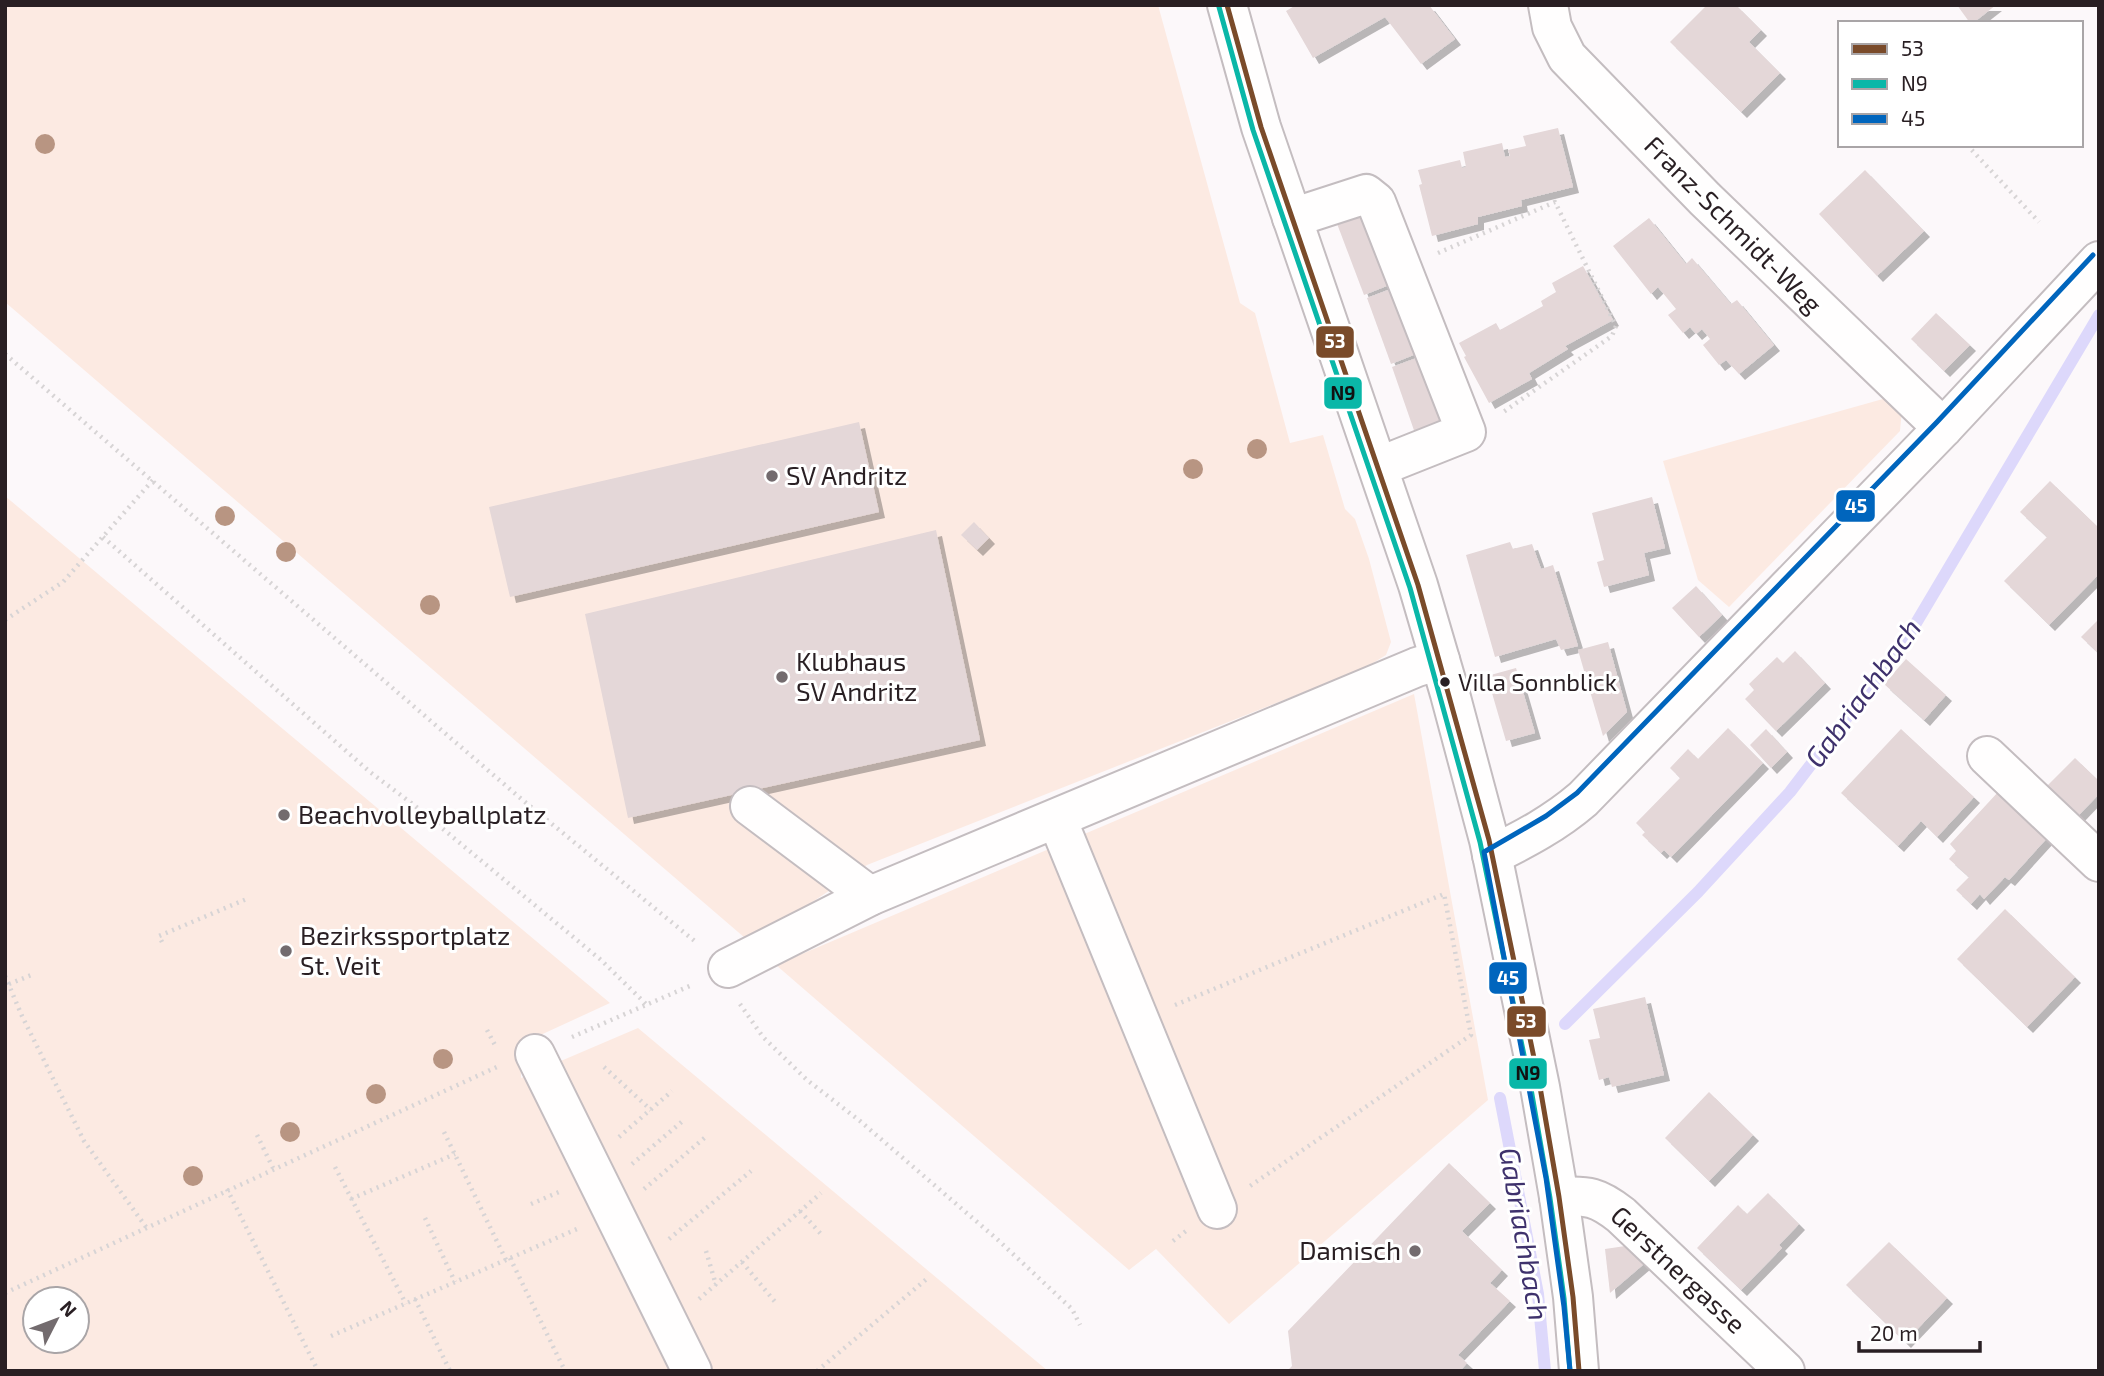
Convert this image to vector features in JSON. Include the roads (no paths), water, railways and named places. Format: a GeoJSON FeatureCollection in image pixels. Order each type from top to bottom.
{"type":"FeatureCollection","features":[{"type":"Feature","properties":{"kind":"street"},"geometry":{"type":"LineString","coordinates":[[1227,5],[1261,127],[1378,467],[1440,660],[1492,855],[1540,1087],[1559,1197],[1573,1297],[1579,1371]]}},
{"type":"Feature","properties":{"kind":"street","name":"Franz-Schmidt-Weg"},"geometry":{"type":"LineString","coordinates":[[1548,5],[1552,27],[1567,57],[1705,199],[1943,428]]}},
{"type":"Feature","properties":{"kind":"street"},"geometry":{"type":"LineString","coordinates":[[1292,218],[1366,194],[1376,202],[1466,432],[1378,467]]}},
{"type":"Feature","properties":{"kind":"street"},"geometry":{"type":"LineString","coordinates":[[1492,855],[1538,832],[1583,799],[1943,428],[2099,261]]}},
{"type":"Feature","properties":{"kind":"street"},"geometry":{"type":"LineString","coordinates":[[728,968],[870,896],[1417,667],[1440,660]]}},
{"type":"Feature","properties":{"kind":"street"},"geometry":{"type":"LineString","coordinates":[[1987,756],[2099,862]]}},
{"type":"Feature","properties":{"kind":"street"},"geometry":{"type":"LineString","coordinates":[[750,806],[870,896]]}},
{"type":"Feature","properties":{"kind":"street"},"geometry":{"type":"LineString","coordinates":[[1057,819],[1217,1209]]}},
{"type":"Feature","properties":{"kind":"street"},"geometry":{"type":"LineString","coordinates":[[520,1058],[601,1188],[692,1371]]}},
{"type":"Feature","properties":{"kind":"street","name":"Gerstnergasse"},"geometry":{"type":"LineString","coordinates":[[1559,1197],[1585,1195],[1605,1202],[1621,1214],[1785,1371]]}},
{"type":"Feature","properties":{"kind":"waterway","name":"Gabriachbach"},"geometry":{"type":"LineString","coordinates":[[1565,1024],[1698,892],[1790,792],[1906,640],[2099,315]]}},
{"type":"Feature","properties":{"kind":"waterway","name":"Gabriachbach"},"geometry":{"type":"LineString","coordinates":[[1500,1098],[1538,1294],[1545,1371]]}},
{"type":"Feature","properties":{"kind":"place","name":"SV Andritz"},"geometry":{"type":"Point","coordinates":[772,476]}},
{"type":"Feature","properties":{"kind":"place","name":"Klubhaus SV Andritz"},"geometry":{"type":"Point","coordinates":[782,677]}},
{"type":"Feature","properties":{"kind":"place","name":"Villa Sonnblick"},"geometry":{"type":"Point","coordinates":[1445,682]}},
{"type":"Feature","properties":{"kind":"place","name":"Beachvolleyballplatz"},"geometry":{"type":"Point","coordinates":[284,815]}},
{"type":"Feature","properties":{"kind":"place","name":"Bezirkssportplatz St. Veit"},"geometry":{"type":"Point","coordinates":[286,951]}},
{"type":"Feature","properties":{"kind":"place","name":"Damisch"},"geometry":{"type":"Point","coordinates":[1415,1251]}}]}
